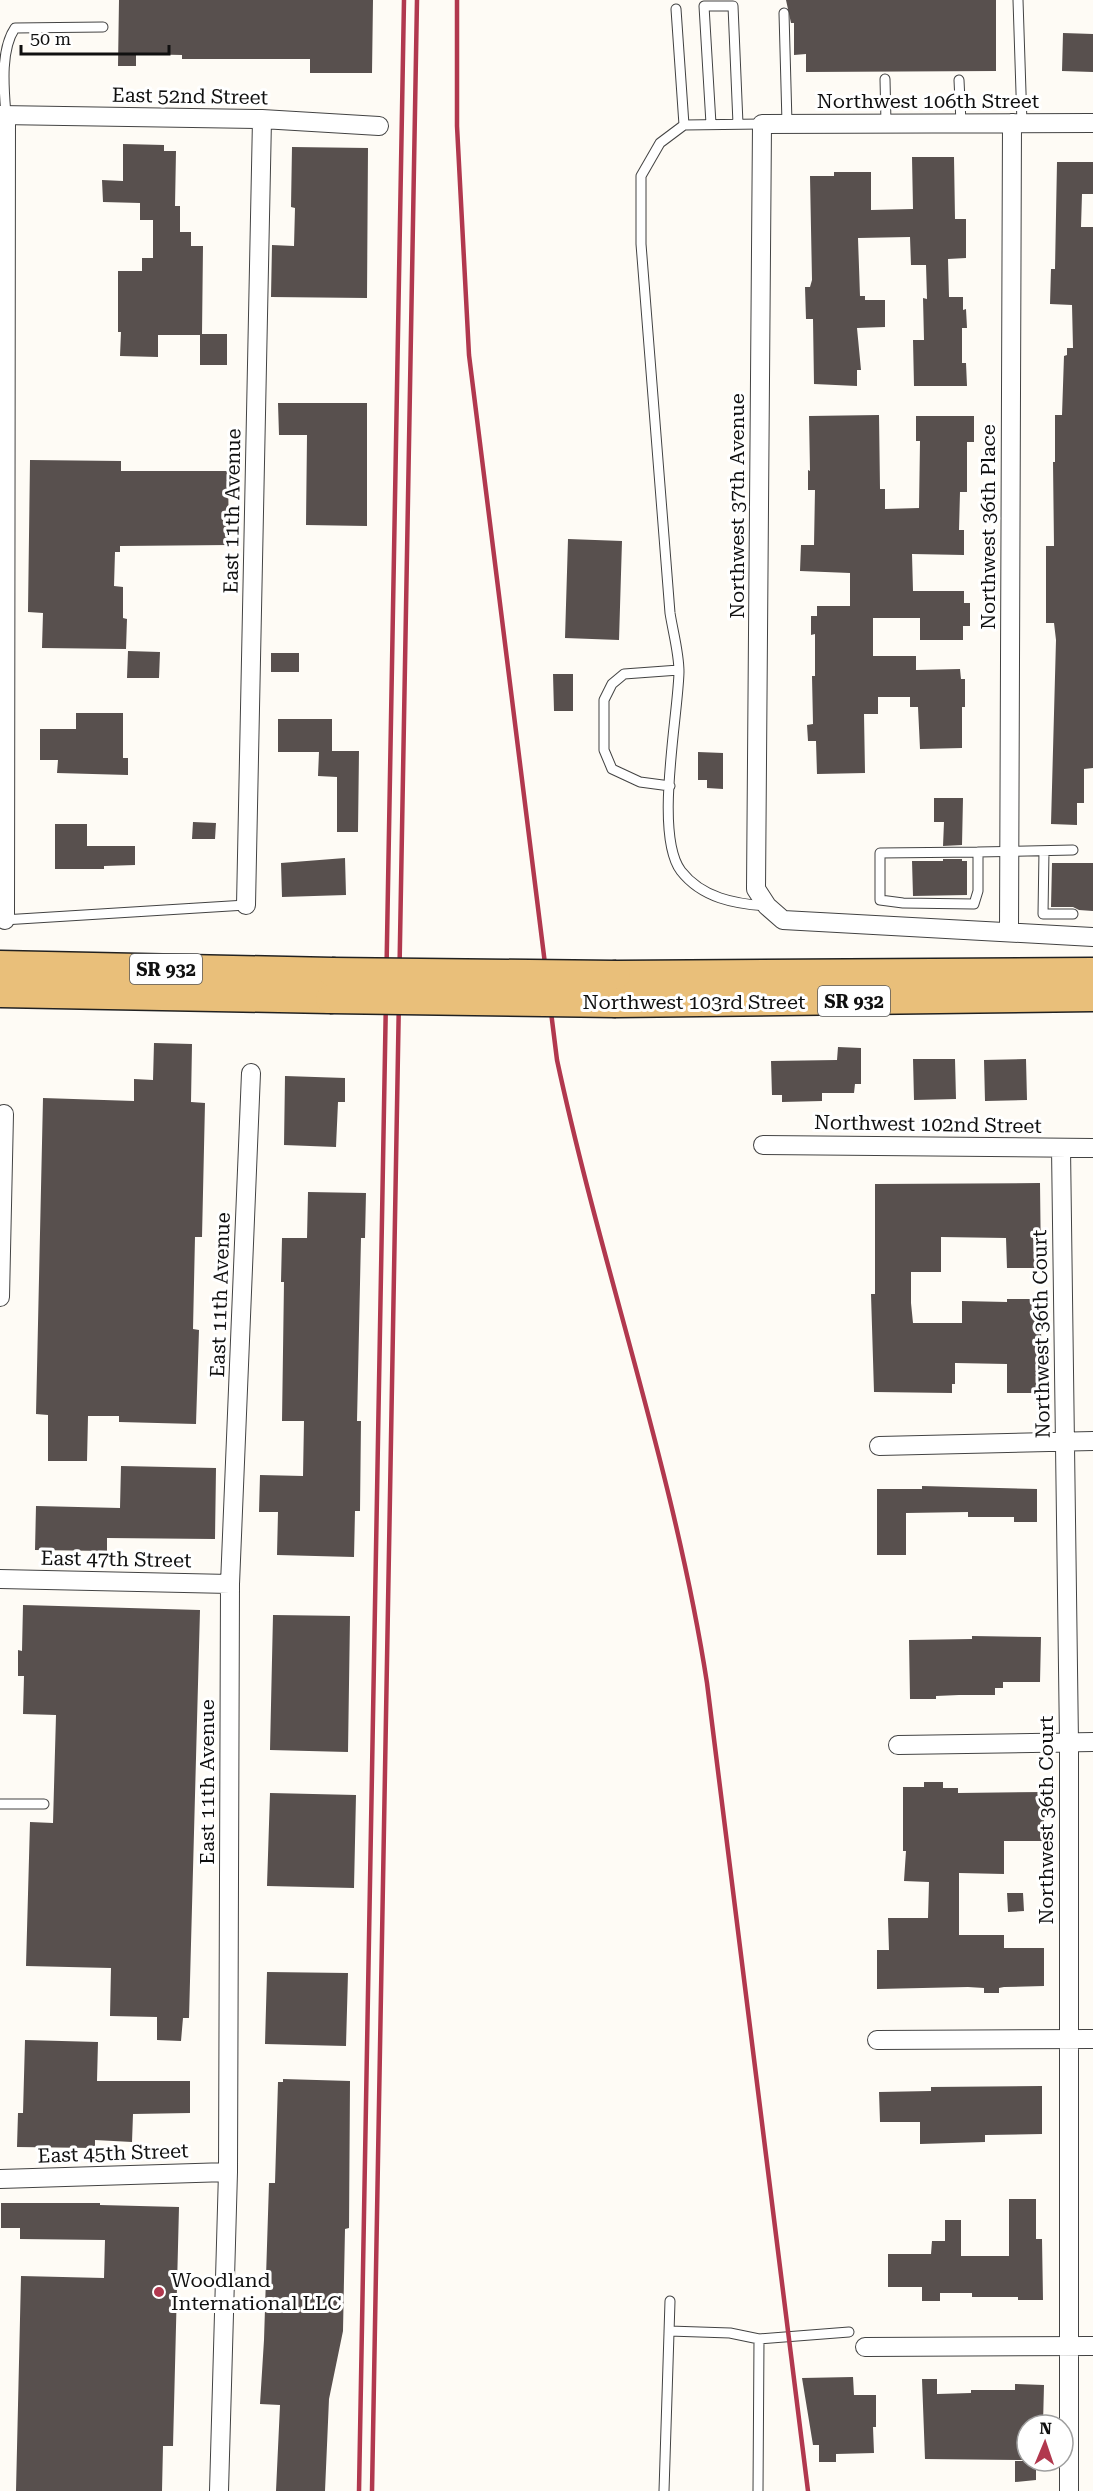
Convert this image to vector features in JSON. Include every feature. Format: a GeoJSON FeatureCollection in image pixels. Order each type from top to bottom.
{"type":"FeatureCollection","features":[{"type":"Feature","properties":{"kind":"main road","name":"SR 932"},"geometry":{"type":"LineString","coordinates":[[0,965],[331,985]]}},
{"type":"Feature","properties":{"kind":"main road","name":"Northwest 103rd Street"},"geometry":{"type":"LineString","coordinates":[[331,985],[616,975],[1093,972]]}},
{"type":"Feature","properties":{"kind":"main road","name":"SR 932"},"geometry":{"type":"LineString","coordinates":[[0,993],[331,985]]}},
{"type":"Feature","properties":{"kind":"main road","name":"Northwest 103rd Street"},"geometry":{"type":"LineString","coordinates":[[331,985],[616,1003],[1093,997]]}},
{"type":"Feature","properties":{"kind":"street","name":"East 52nd Street"},"geometry":{"type":"LineString","coordinates":[[3,115],[262,119],[379,126]]}},
{"type":"Feature","properties":{"kind":"street"},"geometry":{"type":"LineString","coordinates":[[3,115],[3,920]]}},
{"type":"Feature","properties":{"kind":"street","name":"East 11th Avenue"},"geometry":{"type":"LineString","coordinates":[[246,904],[262,119]]}},
{"type":"Feature","properties":{"kind":"street","name":"Northwest 36th Place"},"geometry":{"type":"LineString","coordinates":[[1009,930],[1017,123]]}},
{"type":"Feature","properties":{"kind":"street","name":"Northwest 106th Street"},"geometry":{"type":"LineString","coordinates":[[762,124],[1093,123]]}},
{"type":"Feature","properties":{"kind":"street","name":"Northwest 37th Avenue"},"geometry":{"type":"LineString","coordinates":[[762,124],[756,889],[767,906]]}},
{"type":"Feature","properties":{"kind":"street"},"geometry":{"type":"LineString","coordinates":[[767,906],[783,920],[1093,936]]}},
{"type":"Feature","properties":{"kind":"street","name":"East 11th Avenue"},"geometry":{"type":"LineString","coordinates":[[219,2491],[228,2172],[230,1584],[251,1073]]}},
{"type":"Feature","properties":{"kind":"street"},"geometry":{"type":"LineString","coordinates":[[0,1297],[4,1114]]}},
{"type":"Feature","properties":{"kind":"street","name":"Northwest 102nd Street"},"geometry":{"type":"LineString","coordinates":[[763,1145],[1093,1148]]}},
{"type":"Feature","properties":{"kind":"street","name":"Northwest 36th Court"},"geometry":{"type":"LineString","coordinates":[[1061,1148],[1069,1742],[1067,2040],[1069,2491]]}},
{"type":"Feature","properties":{"kind":"street"},"geometry":{"type":"LineString","coordinates":[[879,1446],[1093,1441]]}},
{"type":"Feature","properties":{"kind":"street","name":"East 47th Street"},"geometry":{"type":"LineString","coordinates":[[0,1579],[230,1584]]}},
{"type":"Feature","properties":{"kind":"street"},"geometry":{"type":"LineString","coordinates":[[898,1745],[1093,1742]]}},
{"type":"Feature","properties":{"kind":"street"},"geometry":{"type":"LineString","coordinates":[[877,2040],[1093,2039]]}},
{"type":"Feature","properties":{"kind":"street","name":"East 45th Street"},"geometry":{"type":"LineString","coordinates":[[0,2179],[228,2172]]}},
{"type":"Feature","properties":{"kind":"street"},"geometry":{"type":"LineString","coordinates":[[865,2347],[1093,2346]]}},
{"type":"Feature","properties":{"kind":"lane"},"geometry":{"type":"LineString","coordinates":[[1017,123],[1018,0]]}},
{"type":"Feature","properties":{"kind":"lane"},"geometry":{"type":"LineString","coordinates":[[711,124],[704,6],[733,6],[738,124]]}},
{"type":"Feature","properties":{"kind":"lane"},"geometry":{"type":"LineString","coordinates":[[676,9],[684,125]]}},
{"type":"Feature","properties":{"kind":"lane"},"geometry":{"type":"LineString","coordinates":[[783,13],[787,123]]}},
{"type":"Feature","properties":{"kind":"lane"},"geometry":{"type":"LineString","coordinates":[[3,115],[3,71],[9,36],[15,28],[103,27]]}},
{"type":"Feature","properties":{"kind":"lane"},"geometry":{"type":"LineString","coordinates":[[885,79],[886,123]]}},
{"type":"Feature","properties":{"kind":"lane"},"geometry":{"type":"LineString","coordinates":[[959,80],[961,123]]}},
{"type":"Feature","properties":{"kind":"lane"},"geometry":{"type":"LineString","coordinates":[[762,124],[684,125],[660,143],[640,176],[640,244],[670,613],[679,670],[668,813],[672,848],[680,870],[706,893],[730,902],[767,906]]}},
{"type":"Feature","properties":{"kind":"lane"},"geometry":{"type":"LineString","coordinates":[[670,786],[640,782],[612,768],[604,750],[604,700],[612,684],[624,674],[679,670]]}},
{"type":"Feature","properties":{"kind":"lane"},"geometry":{"type":"LineString","coordinates":[[978,852],[978,891],[974,904],[903,903],[880,900],[880,853],[1073,850]]}},
{"type":"Feature","properties":{"kind":"lane"},"geometry":{"type":"LineString","coordinates":[[1044,851],[1043,914],[1073,914]]}},
{"type":"Feature","properties":{"kind":"lane"},"geometry":{"type":"LineString","coordinates":[[3,920],[246,904]]}},
{"type":"Feature","properties":{"kind":"lane"},"geometry":{"type":"LineString","coordinates":[[0,1804],[44,1804]]}},
{"type":"Feature","properties":{"kind":"lane"},"geometry":{"type":"LineString","coordinates":[[664,2491],[670,2301]]}},
{"type":"Feature","properties":{"kind":"lane"},"geometry":{"type":"LineString","coordinates":[[669,2331],[730,2333],[759,2339],[849,2332]]}},
{"type":"Feature","properties":{"kind":"lane"},"geometry":{"type":"LineString","coordinates":[[758,2491],[759,2339]]}},
{"type":"Feature","properties":{"kind":"building"},"geometry":{"type":"Polygon","coordinates":[[[119,0],[373,0],[372,73],[310,73],[310,59],[182,59],[182,55],[136,54],[136,66],[118,66],[119,0]]]}},
{"type":"Feature","properties":{"kind":"building"},"geometry":{"type":"Polygon","coordinates":[[[786,0],[996,0],[996,71],[806,72],[806,54],[794,55],[794,23],[791,23],[786,0]]]}},
{"type":"Feature","properties":{"kind":"building"},"geometry":{"type":"Polygon","coordinates":[[[1063,33],[1093,34],[1093,72],[1062,71],[1063,33]]]}},
{"type":"Feature","properties":{"kind":"building"},"geometry":{"type":"Polygon","coordinates":[[[123,144],[164,145],[164,151],[176,151],[175,206],[180,206],[180,232],[191,232],[191,246],[203,246],[202,334],[227,334],[227,365],[200,365],[200,335],[158,335],[158,357],[120,356],[118,271],[142,271],[142,258],[153,258],[153,220],[140,220],[140,203],[103,202],[102,180],[123,181],[123,144]]]}},
{"type":"Feature","properties":{"kind":"building"},"geometry":{"type":"Polygon","coordinates":[[[292,147],[368,148],[367,298],[271,297],[272,245],[294,246],[295,208],[291,207],[292,147]]]}},
{"type":"Feature","properties":{"kind":"building"},"geometry":{"type":"Polygon","coordinates":[[[912,157],[954,157],[955,219],[966,219],[966,258],[948,259],[949,297],[963,297],[963,310],[966,309],[967,328],[962,328],[962,363],[966,363],[967,386],[914,386],[913,340],[924,340],[923,298],[927,299],[926,265],[911,265],[910,237],[858,238],[860,296],[865,296],[865,300],[885,300],[885,327],[857,328],[861,370],[857,370],[857,386],[814,384],[813,319],[806,319],[805,287],[810,287],[812,280],[810,176],[834,176],[834,172],[871,172],[871,210],[913,209],[912,157]]]}},
{"type":"Feature","properties":{"kind":"building"},"geometry":{"type":"Polygon","coordinates":[[[1057,162],[1093,162],[1093,194],[1082,194],[1081,227],[1093,227],[1093,768],[1084,769],[1084,803],[1077,803],[1077,825],[1051,824],[1056,640],[1054,623],[1046,623],[1046,546],[1054,546],[1055,415],[1062,415],[1064,356],[1067,355],[1067,348],[1073,348],[1072,305],[1050,304],[1051,269],[1055,269],[1057,162]]]}},
{"type":"Feature","properties":{"kind":"building"},"geometry":{"type":"Polygon","coordinates":[[[278,403],[367,403],[367,526],[306,525],[307,435],[279,435],[278,403]]]}},
{"type":"Feature","properties":{"kind":"building"},"geometry":{"type":"Polygon","coordinates":[[[879,415],[880,489],[885,489],[885,509],[919,508],[920,441],[916,441],[916,416],[974,416],[974,442],[967,442],[967,492],[960,492],[959,530],[964,530],[964,555],[912,554],[913,591],[964,591],[964,603],[970,603],[970,626],[963,626],[963,640],[920,640],[920,618],[873,618],[873,656],[916,656],[916,670],[960,669],[961,679],[965,679],[962,748],[920,749],[918,707],[910,707],[910,697],[878,697],[878,714],[864,714],[865,773],[817,774],[816,741],[808,741],[807,725],[813,724],[812,676],[815,676],[815,634],[811,635],[811,616],[817,616],[817,606],[850,606],[850,573],[800,571],[801,545],[814,545],[815,490],[808,490],[809,416],[879,415]]]}},
{"type":"Feature","properties":{"kind":"building"},"geometry":{"type":"Polygon","coordinates":[[[30,460],[121,461],[121,471],[228,471],[229,545],[120,546],[120,552],[115,552],[114,586],[123,587],[123,618],[127,619],[126,649],[42,648],[43,613],[28,612],[30,460]]]}},
{"type":"Feature","properties":{"kind":"building"},"geometry":{"type":"Polygon","coordinates":[[[568,539],[622,541],[619,640],[565,638],[568,539]]]}},
{"type":"Feature","properties":{"kind":"building"},"geometry":{"type":"Polygon","coordinates":[[[128,651],[160,652],[159,678],[127,678],[128,651]]]}},
{"type":"Feature","properties":{"kind":"building"},"geometry":{"type":"Polygon","coordinates":[[[271,653],[299,653],[299,672],[271,672],[271,653]]]}},
{"type":"Feature","properties":{"kind":"building"},"geometry":{"type":"Polygon","coordinates":[[[553,674],[573,674],[573,711],[554,711],[553,674]]]}},
{"type":"Feature","properties":{"kind":"building"},"geometry":{"type":"Polygon","coordinates":[[[76,713],[123,713],[123,758],[128,758],[128,775],[57,773],[58,760],[40,760],[40,729],[76,729],[76,713]]]}},
{"type":"Feature","properties":{"kind":"building"},"geometry":{"type":"Polygon","coordinates":[[[278,719],[332,719],[332,751],[359,751],[358,832],[337,832],[337,777],[318,776],[319,752],[278,752],[278,719]]]}},
{"type":"Feature","properties":{"kind":"building"},"geometry":{"type":"Polygon","coordinates":[[[698,752],[723,753],[723,789],[707,788],[707,780],[698,780],[698,752]]]}},
{"type":"Feature","properties":{"kind":"building"},"geometry":{"type":"Polygon","coordinates":[[[934,798],[963,798],[962,845],[943,846],[944,822],[934,822],[934,798]]]}},
{"type":"Feature","properties":{"kind":"building"},"geometry":{"type":"Polygon","coordinates":[[[193,822],[216,823],[215,839],[192,839],[193,822]]]}},
{"type":"Feature","properties":{"kind":"building"},"geometry":{"type":"Polygon","coordinates":[[[55,824],[87,824],[87,846],[135,846],[135,865],[104,866],[104,869],[55,869],[55,824]]]}},
{"type":"Feature","properties":{"kind":"building"},"geometry":{"type":"Polygon","coordinates":[[[345,858],[346,895],[282,897],[281,863],[345,858]]]}},
{"type":"Feature","properties":{"kind":"building"},"geometry":{"type":"Polygon","coordinates":[[[943,859],[967,861],[967,895],[913,896],[912,861],[943,861],[943,859]]]}},
{"type":"Feature","properties":{"kind":"building"},"geometry":{"type":"Polygon","coordinates":[[[1052,863],[1093,863],[1093,911],[1073,907],[1051,907],[1052,863]]]}},
{"type":"Feature","properties":{"kind":"building"},"geometry":{"type":"Polygon","coordinates":[[[154,1043],[192,1044],[191,1102],[205,1103],[202,1237],[195,1237],[193,1329],[199,1330],[196,1424],[119,1422],[119,1416],[88,1416],[87,1461],[48,1461],[48,1415],[36,1414],[43,1098],[134,1101],[134,1079],[153,1080],[154,1043]]]}},
{"type":"Feature","properties":{"kind":"building"},"geometry":{"type":"Polygon","coordinates":[[[838,1047],[861,1048],[861,1084],[855,1084],[854,1093],[822,1093],[822,1101],[782,1102],[782,1095],[772,1095],[771,1061],[837,1060],[838,1047]]]}},
{"type":"Feature","properties":{"kind":"building"},"geometry":{"type":"Polygon","coordinates":[[[913,1059],[955,1059],[956,1099],[914,1100],[913,1059]]]}},
{"type":"Feature","properties":{"kind":"building"},"geometry":{"type":"Polygon","coordinates":[[[1026,1059],[1027,1100],[985,1101],[984,1060],[1026,1059]]]}},
{"type":"Feature","properties":{"kind":"building"},"geometry":{"type":"Polygon","coordinates":[[[285,1076],[345,1078],[345,1102],[338,1102],[336,1147],[284,1145],[285,1076]]]}},
{"type":"Feature","properties":{"kind":"building"},"geometry":{"type":"Polygon","coordinates":[[[1040,1183],[1041,1268],[1007,1268],[1006,1238],[941,1237],[941,1272],[911,1272],[911,1303],[913,1323],[962,1323],[962,1301],[1007,1302],[1007,1299],[1035,1299],[1035,1326],[1041,1326],[1042,1393],[1007,1393],[1007,1364],[955,1363],[955,1384],[952,1384],[952,1393],[874,1392],[871,1294],[875,1294],[875,1184],[1040,1183]]]}},
{"type":"Feature","properties":{"kind":"building"},"geometry":{"type":"Polygon","coordinates":[[[308,1192],[366,1193],[365,1238],[361,1238],[357,1421],[361,1421],[360,1511],[355,1511],[354,1557],[277,1555],[278,1512],[259,1512],[260,1475],[303,1476],[304,1421],[282,1421],[284,1282],[281,1282],[282,1238],[307,1238],[308,1192]]]}},
{"type":"Feature","properties":{"kind":"building"},"geometry":{"type":"Polygon","coordinates":[[[121,1466],[216,1468],[215,1539],[107,1538],[107,1551],[35,1550],[36,1506],[120,1508],[121,1466]]]}},
{"type":"Feature","properties":{"kind":"building"},"geometry":{"type":"Polygon","coordinates":[[[922,1486],[1037,1489],[1037,1522],[1014,1522],[1014,1517],[968,1517],[968,1512],[906,1513],[906,1555],[877,1555],[877,1489],[922,1489],[922,1486]]]}},
{"type":"Feature","properties":{"kind":"building"},"geometry":{"type":"Polygon","coordinates":[[[23,1605],[200,1610],[189,2018],[183,2018],[181,2041],[157,2040],[157,2017],[110,2016],[111,1968],[26,1966],[30,1822],[53,1823],[56,1715],[23,1714],[24,1676],[18,1676],[18,1650],[22,1651],[23,1605]]]}},
{"type":"Feature","properties":{"kind":"building"},"geometry":{"type":"Polygon","coordinates":[[[273,1615],[350,1616],[348,1752],[270,1750],[273,1615]]]}},
{"type":"Feature","properties":{"kind":"building"},"geometry":{"type":"Polygon","coordinates":[[[972,1636],[1041,1637],[1040,1682],[1003,1682],[1003,1688],[995,1688],[995,1695],[910,1699],[909,1640],[972,1639],[972,1636]]]}},
{"type":"Feature","properties":{"kind":"building"},"geometry":{"type":"Polygon","coordinates":[[[924,1782],[943,1782],[943,1788],[958,1788],[958,1793],[1044,1792],[1044,1841],[1004,1841],[1004,1874],[959,1873],[959,1935],[1004,1935],[1004,1948],[1044,1948],[1044,1986],[1004,1987],[999,1988],[999,1993],[984,1993],[984,1988],[968,1987],[877,1989],[877,1950],[889,1950],[888,1918],[928,1918],[929,1882],[904,1881],[906,1851],[903,1851],[903,1787],[924,1787],[924,1782]]]}},
{"type":"Feature","properties":{"kind":"building"},"geometry":{"type":"Polygon","coordinates":[[[270,1793],[356,1795],[354,1888],[267,1886],[270,1793]]]}},
{"type":"Feature","properties":{"kind":"building"},"geometry":{"type":"Polygon","coordinates":[[[1007,1893],[1023,1893],[1024,1911],[1008,1912],[1007,1893]]]}},
{"type":"Feature","properties":{"kind":"building"},"geometry":{"type":"Polygon","coordinates":[[[267,1972],[348,1973],[346,2046],[265,2044],[267,1972]]]}},
{"type":"Feature","properties":{"kind":"building"},"geometry":{"type":"Polygon","coordinates":[[[25,2040],[98,2042],[97,2081],[190,2081],[190,2113],[133,2114],[132,2142],[95,2140],[95,2148],[17,2147],[18,2113],[23,2113],[25,2040]]]}},
{"type":"Feature","properties":{"kind":"building"},"geometry":{"type":"Polygon","coordinates":[[[283,2079],[350,2081],[349,2228],[345,2229],[343,2331],[329,2399],[325,2491],[276,2491],[280,2405],[260,2404],[269,2183],[275,2183],[278,2082],[283,2082],[283,2079]]]}},
{"type":"Feature","properties":{"kind":"building"},"geometry":{"type":"Polygon","coordinates":[[[1042,2086],[1042,2134],[985,2135],[985,2142],[920,2144],[920,2122],[880,2122],[879,2092],[931,2091],[931,2087],[1042,2086]]]}},
{"type":"Feature","properties":{"kind":"building"},"geometry":{"type":"Polygon","coordinates":[[[1009,2199],[1036,2199],[1036,2239],[1042,2239],[1043,2300],[1018,2300],[1018,2297],[972,2297],[972,2293],[940,2293],[940,2301],[922,2301],[922,2287],[888,2287],[888,2254],[931,2254],[932,2241],[945,2241],[945,2220],[961,2220],[961,2256],[1009,2256],[1009,2199]]]}},
{"type":"Feature","properties":{"kind":"building"},"geometry":{"type":"Polygon","coordinates":[[[1,2203],[100,2203],[100,2205],[179,2207],[173,2446],[163,2446],[162,2491],[16,2491],[21,2276],[104,2278],[105,2240],[20,2239],[20,2228],[1,2228],[1,2203]]]}},
{"type":"Feature","properties":{"kind":"building"},"geometry":{"type":"Polygon","coordinates":[[[853,2377],[854,2395],[876,2395],[876,2427],[873,2427],[874,2453],[836,2454],[836,2462],[819,2462],[819,2445],[813,2445],[802,2378],[853,2377]]]}},
{"type":"Feature","properties":{"kind":"building"},"geometry":{"type":"Polygon","coordinates":[[[922,2379],[937,2379],[937,2394],[971,2393],[971,2390],[1015,2390],[1015,2384],[1044,2385],[1043,2413],[1015,2413],[1015,2460],[925,2459],[922,2379]]]}},
{"type":"Feature","properties":{"kind":"building"},"geometry":{"type":"Polygon","coordinates":[[[1015,2473],[1036,2473],[1036,2480],[1015,2482],[1015,2473]]]}},
{"type":"Feature","properties":{"kind":"railway"},"geometry":{"type":"LineString","coordinates":[[359,2491],[404,0]]}},
{"type":"Feature","properties":{"kind":"railway"},"geometry":{"type":"LineString","coordinates":[[372,2491],[417,0]]}},
{"type":"Feature","properties":{"kind":"railway"},"geometry":{"type":"LineString","coordinates":[[457,0],[457,126],[469,355],[557,1060],[575,1138],[676,1526],[707,1683],[808,2491]]}},
{"type":"Feature","properties":{"kind":"place","name":"Woodland International LLC"},"geometry":{"type":"Point","coordinates":[159,2292]}}]}
